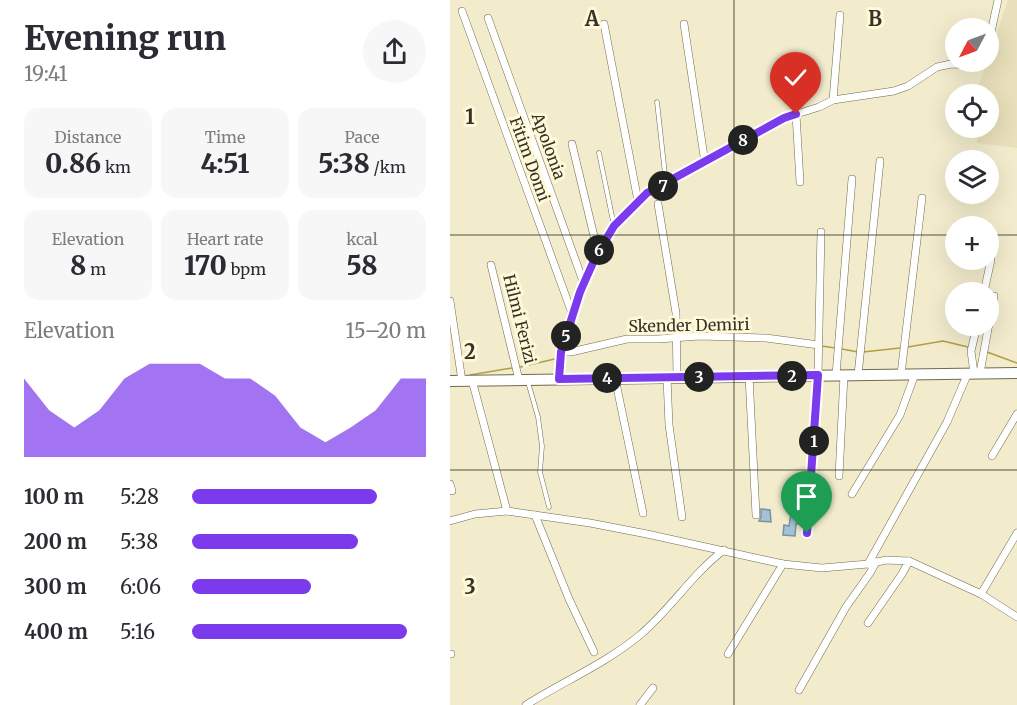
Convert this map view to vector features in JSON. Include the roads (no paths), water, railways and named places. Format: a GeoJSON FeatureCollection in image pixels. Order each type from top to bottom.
{"type":"FeatureCollection","features":[{"type":"Feature","properties":{"kind":"street"},"geometry":{"type":"LineString","coordinates":[[994,18],[998,0]]}},
{"type":"Feature","properties":{"kind":"street","name":"Fitim Domi"},"geometry":{"type":"LineString","coordinates":[[462,11],[573,316]]}},
{"type":"Feature","properties":{"kind":"street"},"geometry":{"type":"LineString","coordinates":[[833,100],[840,15]]}},
{"type":"Feature","properties":{"kind":"street","name":"Apolonia"},"geometry":{"type":"LineString","coordinates":[[488,18],[584,284]]}},
{"type":"Feature","properties":{"kind":"street"},"geometry":{"type":"LineString","coordinates":[[604,24],[638,201]]}},
{"type":"Feature","properties":{"kind":"street"},"geometry":{"type":"LineString","coordinates":[[684,24],[705,163]]}},
{"type":"Feature","properties":{"kind":"street"},"geometry":{"type":"LineString","coordinates":[[559,379],[560,356],[584,284],[598,253],[614,226],[647,193],[784,118],[833,100],[894,91],[908,86],[937,67],[945,65]]}},
{"type":"Feature","properties":{"kind":"street"},"geometry":{"type":"LineString","coordinates":[[796,114],[800,182]]}},
{"type":"Feature","properties":{"kind":"street"},"geometry":{"type":"LineString","coordinates":[[572,144],[598,253]]}},
{"type":"Feature","properties":{"kind":"street"},"geometry":{"type":"LineString","coordinates":[[858,375],[880,161]]}},
{"type":"Feature","properties":{"kind":"street"},"geometry":{"type":"LineString","coordinates":[[838,476],[840,375],[838,349],[852,179]]}},
{"type":"Feature","properties":{"kind":"street"},"geometry":{"type":"LineString","coordinates":[[901,374],[922,198]]}},
{"type":"Feature","properties":{"kind":"street"},"geometry":{"type":"LineString","coordinates":[[658,204],[672,285],[677,340],[669,425],[682,517]]}},
{"type":"Feature","properties":{"kind":"street"},"geometry":{"type":"LineString","coordinates":[[807,533],[818,375],[821,231]]}},
{"type":"Feature","properties":{"kind":"street","name":"Hilmi Ferizi"},"geometry":{"type":"LineString","coordinates":[[491,265],[523,380]]}},
{"type":"Feature","properties":{"kind":"street"},"geometry":{"type":"LineString","coordinates":[[450,301],[467,381],[507,511]]}},
{"type":"Feature","properties":{"kind":"street","name":"Skender Demiri"},"geometry":{"type":"LineString","coordinates":[[560,356],[627,339],[677,340],[735,336],[819,347]]}},
{"type":"Feature","properties":{"kind":"street"},"geometry":{"type":"LineString","coordinates":[[974,336],[972,347],[974,373]]}},
{"type":"Feature","properties":{"kind":"street"},"geometry":{"type":"LineString","coordinates":[[799,690],[846,607],[870,573],[872,563],[984,355],[987,336]]}},
{"type":"Feature","properties":{"kind":"street","name":"Hilmi Ferizi"},"geometry":{"type":"LineString","coordinates":[[450,381],[1017,372]]}},
{"type":"Feature","properties":{"kind":"street"},"geometry":{"type":"LineString","coordinates":[[852,494],[900,416],[915,374]]}},
{"type":"Feature","properties":{"kind":"street"},"geometry":{"type":"LineString","coordinates":[[748,376],[756,515]]}},
{"type":"Feature","properties":{"kind":"street"},"geometry":{"type":"LineString","coordinates":[[615,378],[643,513]]}},
{"type":"Feature","properties":{"kind":"street"},"geometry":{"type":"LineString","coordinates":[[993,456],[1017,414]]}},
{"type":"Feature","properties":{"kind":"street"},"geometry":{"type":"LineString","coordinates":[[450,522],[475,514],[507,511],[591,523],[783,564],[822,568],[898,559],[909,561],[981,594],[1016,614]]}},
{"type":"Feature","properties":{"kind":"street"},"geometry":{"type":"LineString","coordinates":[[535,515],[569,599],[594,652]]}},
{"type":"Feature","properties":{"kind":"street"},"geometry":{"type":"LineString","coordinates":[[981,594],[1017,533]]}},
{"type":"Feature","properties":{"kind":"street"},"geometry":{"type":"LineString","coordinates":[[526,705],[560,683],[598,665],[625,648],[665,612],[701,569],[724,550]]}},
{"type":"Feature","properties":{"kind":"street"},"geometry":{"type":"LineString","coordinates":[[868,623],[909,561]]}},
{"type":"Feature","properties":{"kind":"street"},"geometry":{"type":"LineString","coordinates":[[728,654],[783,564]]}},
{"type":"Feature","properties":{"kind":"street"},"geometry":{"type":"LineString","coordinates":[[640,705],[654,688]]}},
{"type":"Feature","properties":{"kind":"lane"},"geometry":{"type":"LineString","coordinates":[[657,102],[666,184]]}},
{"type":"Feature","properties":{"kind":"lane"},"geometry":{"type":"LineString","coordinates":[[599,153],[614,226]]}},
{"type":"Feature","properties":{"kind":"lane"},"geometry":{"type":"LineString","coordinates":[[523,380],[538,417],[542,446],[540,472],[549,507]]}},
{"type":"Feature","properties":{"kind":"waterway"},"geometry":{"type":"LineString","coordinates":[[908,347],[943,341],[968,347]]}},
{"type":"Feature","properties":{"kind":"waterway"},"geometry":{"type":"LineString","coordinates":[[822,346],[835,348]]}},
{"type":"Feature","properties":{"kind":"waterway"},"geometry":{"type":"LineString","coordinates":[[863,352],[900,348]]}},
{"type":"Feature","properties":{"kind":"waterway"},"geometry":{"type":"LineString","coordinates":[[842,349],[858,352]]}},
{"type":"Feature","properties":{"kind":"waterway"},"geometry":{"type":"LineString","coordinates":[[987,352],[1017,363]]}},
{"type":"Feature","properties":{"kind":"waterway"},"geometry":{"type":"LineString","coordinates":[[520,367],[559,358]]}},
{"type":"Feature","properties":{"kind":"waterway"},"geometry":{"type":"LineString","coordinates":[[470,375],[512,368]]}}]}
